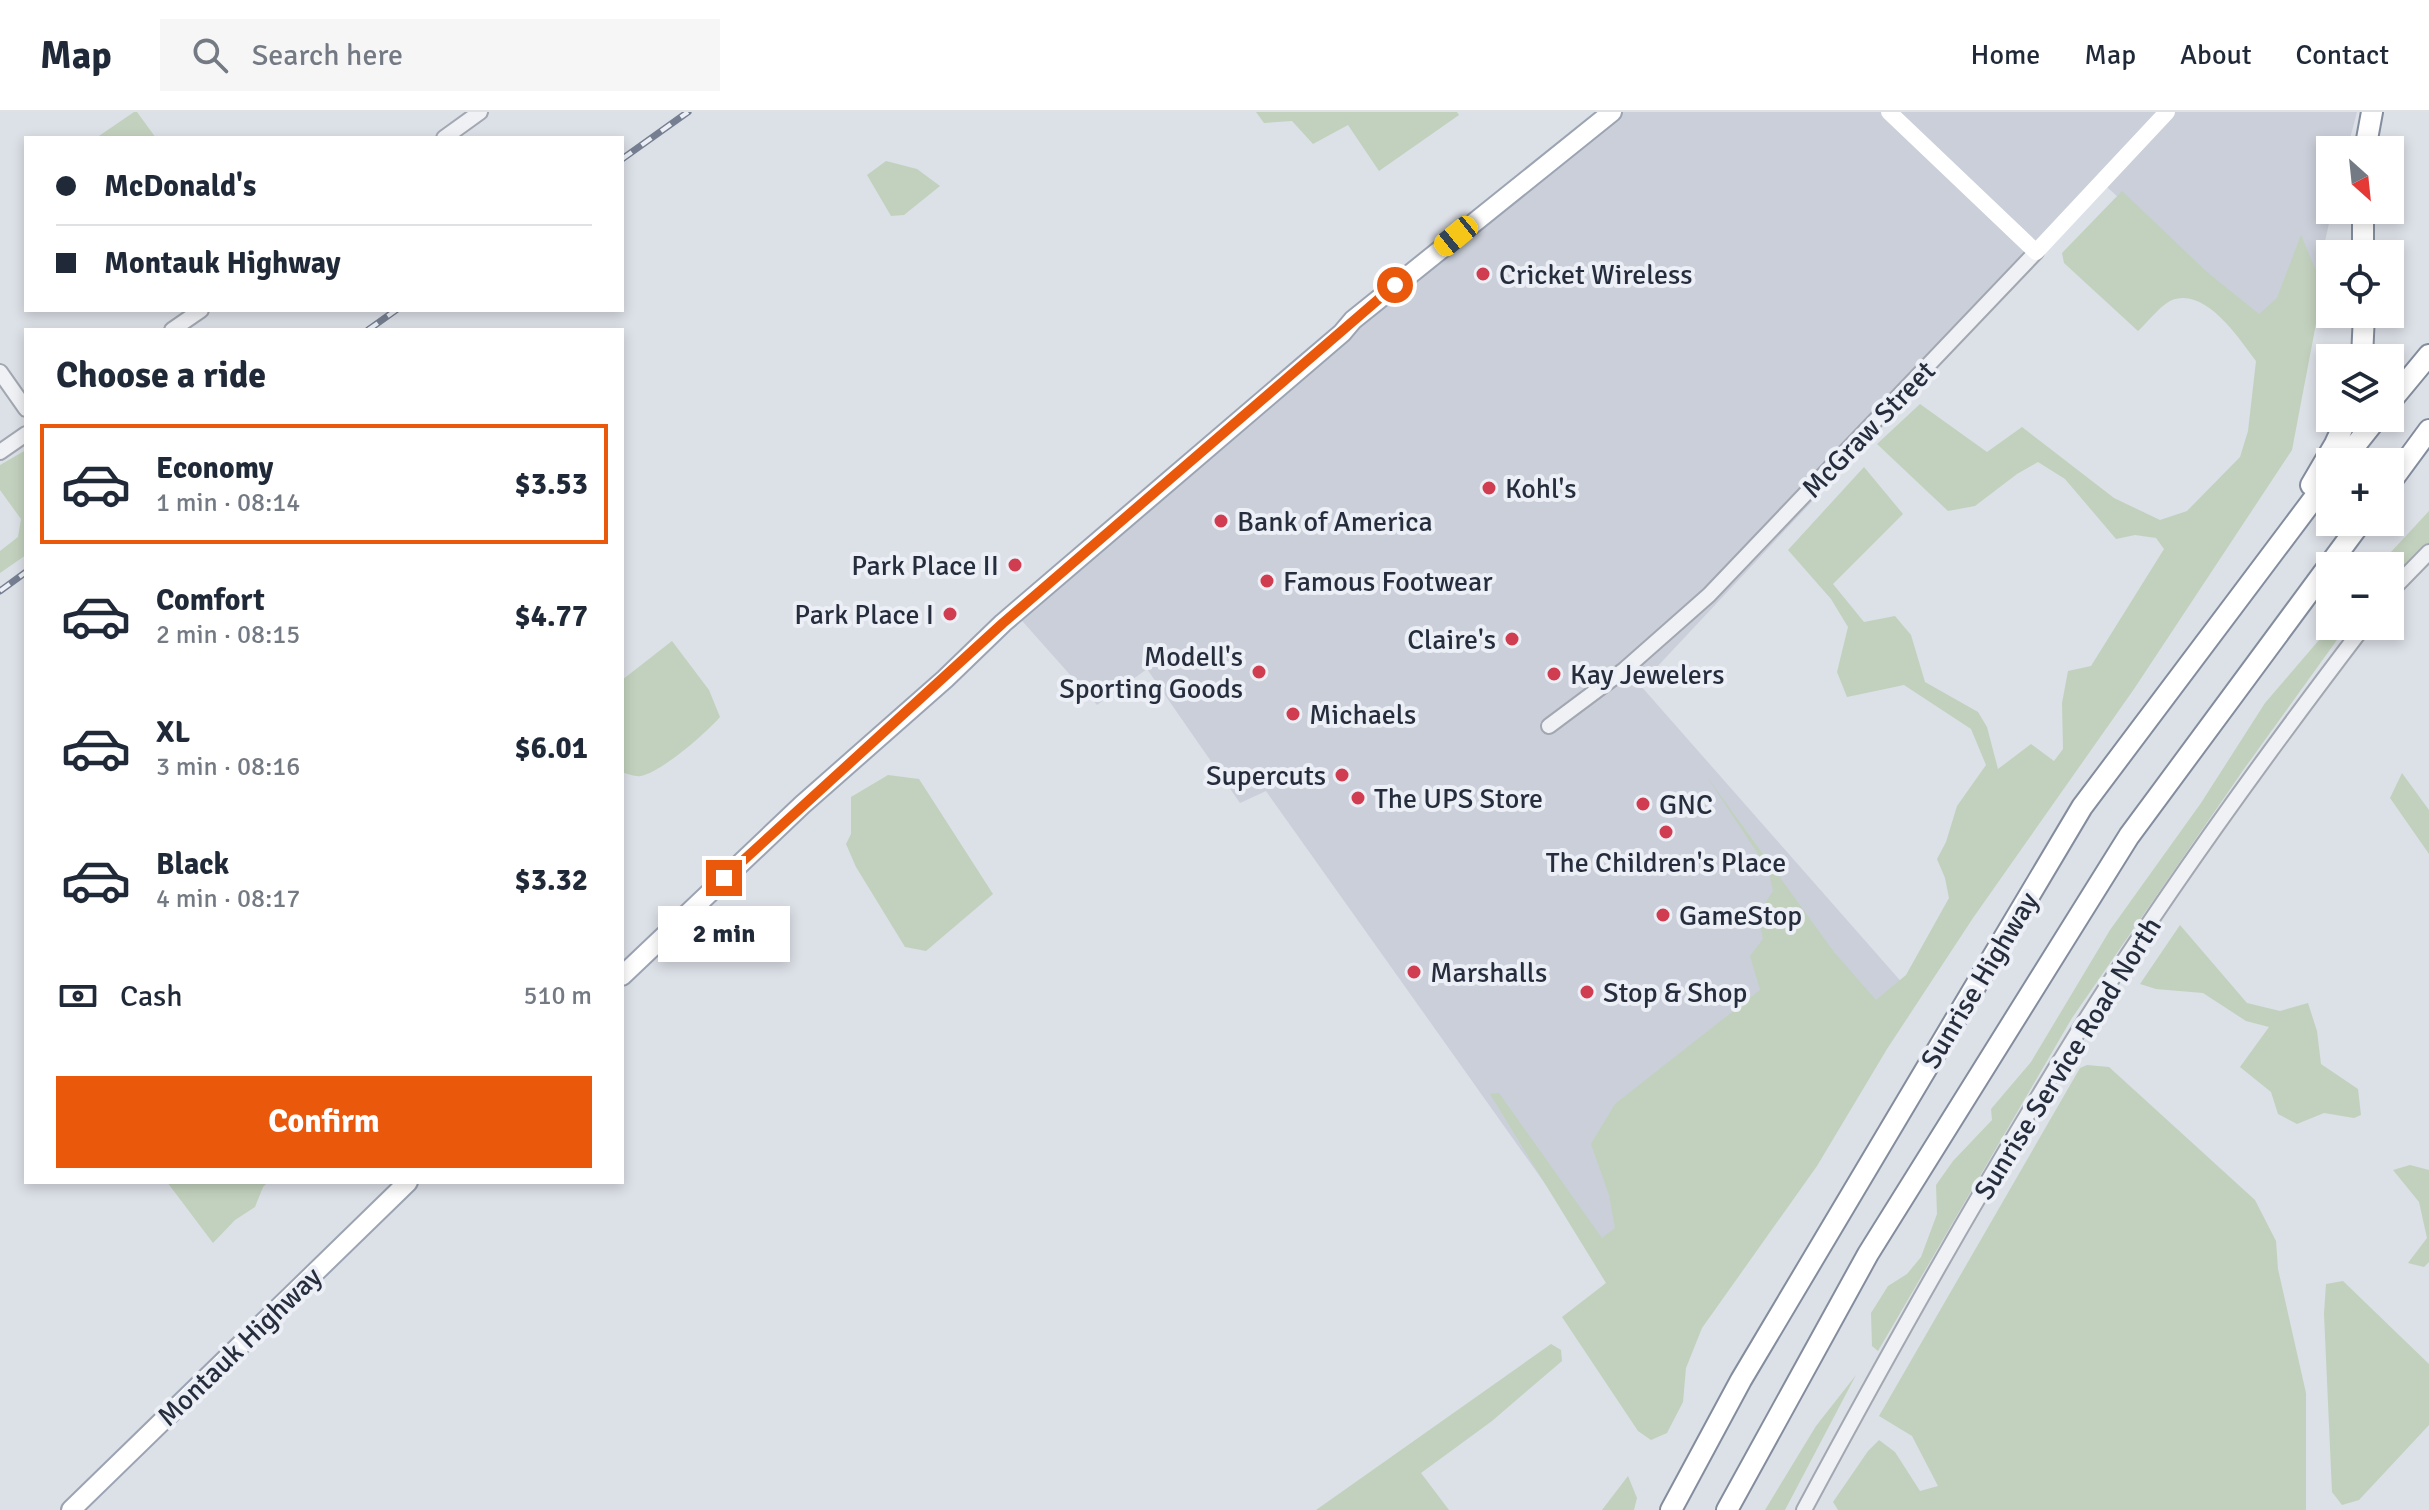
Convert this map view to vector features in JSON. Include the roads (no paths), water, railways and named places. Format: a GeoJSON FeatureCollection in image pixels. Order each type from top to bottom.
{"type":"FeatureCollection","features":[{"type":"Feature","properties":{"kind":"highway"},"geometry":{"type":"LineString","coordinates":[[2368,136],[2372,112]]}},
{"type":"Feature","properties":{"kind":"highway"},"geometry":{"type":"LineString","coordinates":[[2404,385],[2429,355]]}},
{"type":"Feature","properties":{"kind":"highway"},"geometry":{"type":"LineString","coordinates":[[2404,465],[2429,430]]}},
{"type":"Feature","properties":{"kind":"highway"},"geometry":{"type":"LineString","coordinates":[[2262,565],[2327,461],[2340,432]]}},
{"type":"Feature","properties":{"kind":"highway"},"geometry":{"type":"LineString","coordinates":[[2353,448],[2366,432]]}},
{"type":"Feature","properties":{"kind":"highway"},"geometry":{"type":"LineString","coordinates":[[2404,471],[2429,446]]}},
{"type":"Feature","properties":{"kind":"highway","name":"Sunrise Highway"},"geometry":{"type":"LineString","coordinates":[[1671,1510],[1741,1380],[2082,807],[2316,495]]}},
{"type":"Feature","properties":{"kind":"highway","name":"Sunrise Highway"},"geometry":{"type":"LineString","coordinates":[[1727,1510],[1868,1254],[2129,836],[2351,536]]}},
{"type":"Feature","properties":{"kind":"main road"},"geometry":{"type":"LineString","coordinates":[[624,974],[791,815],[945,679],[1003,623],[1342,333],[1353,320],[1612,112]]}},
{"type":"Feature","properties":{"kind":"main road"},"geometry":{"type":"LineString","coordinates":[[1889,112],[2036,252]]}},
{"type":"Feature","properties":{"kind":"main road","name":"McGraw Street"},"geometry":{"type":"LineString","coordinates":[[2036,252],[2167,112]]}},
{"type":"Feature","properties":{"kind":"main road","name":"Montauk Highway"},"geometry":{"type":"LineString","coordinates":[[71,1510],[406,1184]]}},
{"type":"Feature","properties":{"kind":"street"},"geometry":{"type":"LineString","coordinates":[[447,136],[480,112]]}},
{"type":"Feature","properties":{"kind":"street","name":"McGraw Street"},"geometry":{"type":"LineString","coordinates":[[1549,726],[1624,670],[1717,588],[2036,252]]}},
{"type":"Feature","properties":{"kind":"street"},"geometry":{"type":"LineString","coordinates":[[175,328],[198,312]]}},
{"type":"Feature","properties":{"kind":"street"},"geometry":{"type":"LineString","coordinates":[[0,372],[24,406]]}},
{"type":"Feature","properties":{"kind":"street"},"geometry":{"type":"LineString","coordinates":[[0,452],[24,435]]}},
{"type":"Feature","properties":{"kind":"street"},"geometry":{"type":"LineString","coordinates":[[2404,578],[2429,552]]}},
{"type":"Feature","properties":{"kind":"street","name":"Sunrise Service Road North"},"geometry":{"type":"LineString","coordinates":[[1804,1510],[1915,1307],[2080,1030],[2193,860],[2353,640]]}},
{"type":"Feature","properties":{"kind":"railway"},"geometry":{"type":"LineString","coordinates":[[624,158],[688,112]]}},
{"type":"Feature","properties":{"kind":"railway"},"geometry":{"type":"LineString","coordinates":[[371,328],[393,312]]}},
{"type":"Feature","properties":{"kind":"railway"},"geometry":{"type":"LineString","coordinates":[[0,591],[24,573]]}},
{"type":"Feature","properties":{"kind":"place","name":"Cricket Wireless"},"geometry":{"type":"Point","coordinates":[1483,274]}},
{"type":"Feature","properties":{"kind":"place","name":"Kohl's"},"geometry":{"type":"Point","coordinates":[1489,488]}},
{"type":"Feature","properties":{"kind":"place","name":"Bank of America"},"geometry":{"type":"Point","coordinates":[1221,521]}},
{"type":"Feature","properties":{"kind":"place","name":"Park Place II"},"geometry":{"type":"Point","coordinates":[1015,565]}},
{"type":"Feature","properties":{"kind":"place","name":"Famous Footwear"},"geometry":{"type":"Point","coordinates":[1267,581]}},
{"type":"Feature","properties":{"kind":"place","name":"Park Place I"},"geometry":{"type":"Point","coordinates":[950,614]}},
{"type":"Feature","properties":{"kind":"place","name":"Claire's"},"geometry":{"type":"Point","coordinates":[1512,639]}},
{"type":"Feature","properties":{"kind":"place","name":"Modell's Sporting Goods"},"geometry":{"type":"Point","coordinates":[1259,672]}},
{"type":"Feature","properties":{"kind":"place","name":"Kay Jewelers"},"geometry":{"type":"Point","coordinates":[1554,674]}},
{"type":"Feature","properties":{"kind":"place","name":"Michaels"},"geometry":{"type":"Point","coordinates":[1293,714]}},
{"type":"Feature","properties":{"kind":"place","name":"Supercuts"},"geometry":{"type":"Point","coordinates":[1342,775]}},
{"type":"Feature","properties":{"kind":"place","name":"The UPS Store"},"geometry":{"type":"Point","coordinates":[1358,798]}},
{"type":"Feature","properties":{"kind":"place","name":"GNC"},"geometry":{"type":"Point","coordinates":[1643,804]}},
{"type":"Feature","properties":{"kind":"place","name":"The Children's Place"},"geometry":{"type":"Point","coordinates":[1666,832]}},
{"type":"Feature","properties":{"kind":"place","name":"GameStop"},"geometry":{"type":"Point","coordinates":[1663,915]}},
{"type":"Feature","properties":{"kind":"place","name":"Marshalls"},"geometry":{"type":"Point","coordinates":[1414,972]}},
{"type":"Feature","properties":{"kind":"place","name":"Stop & Shop"},"geometry":{"type":"Point","coordinates":[1587,992]}}]}
